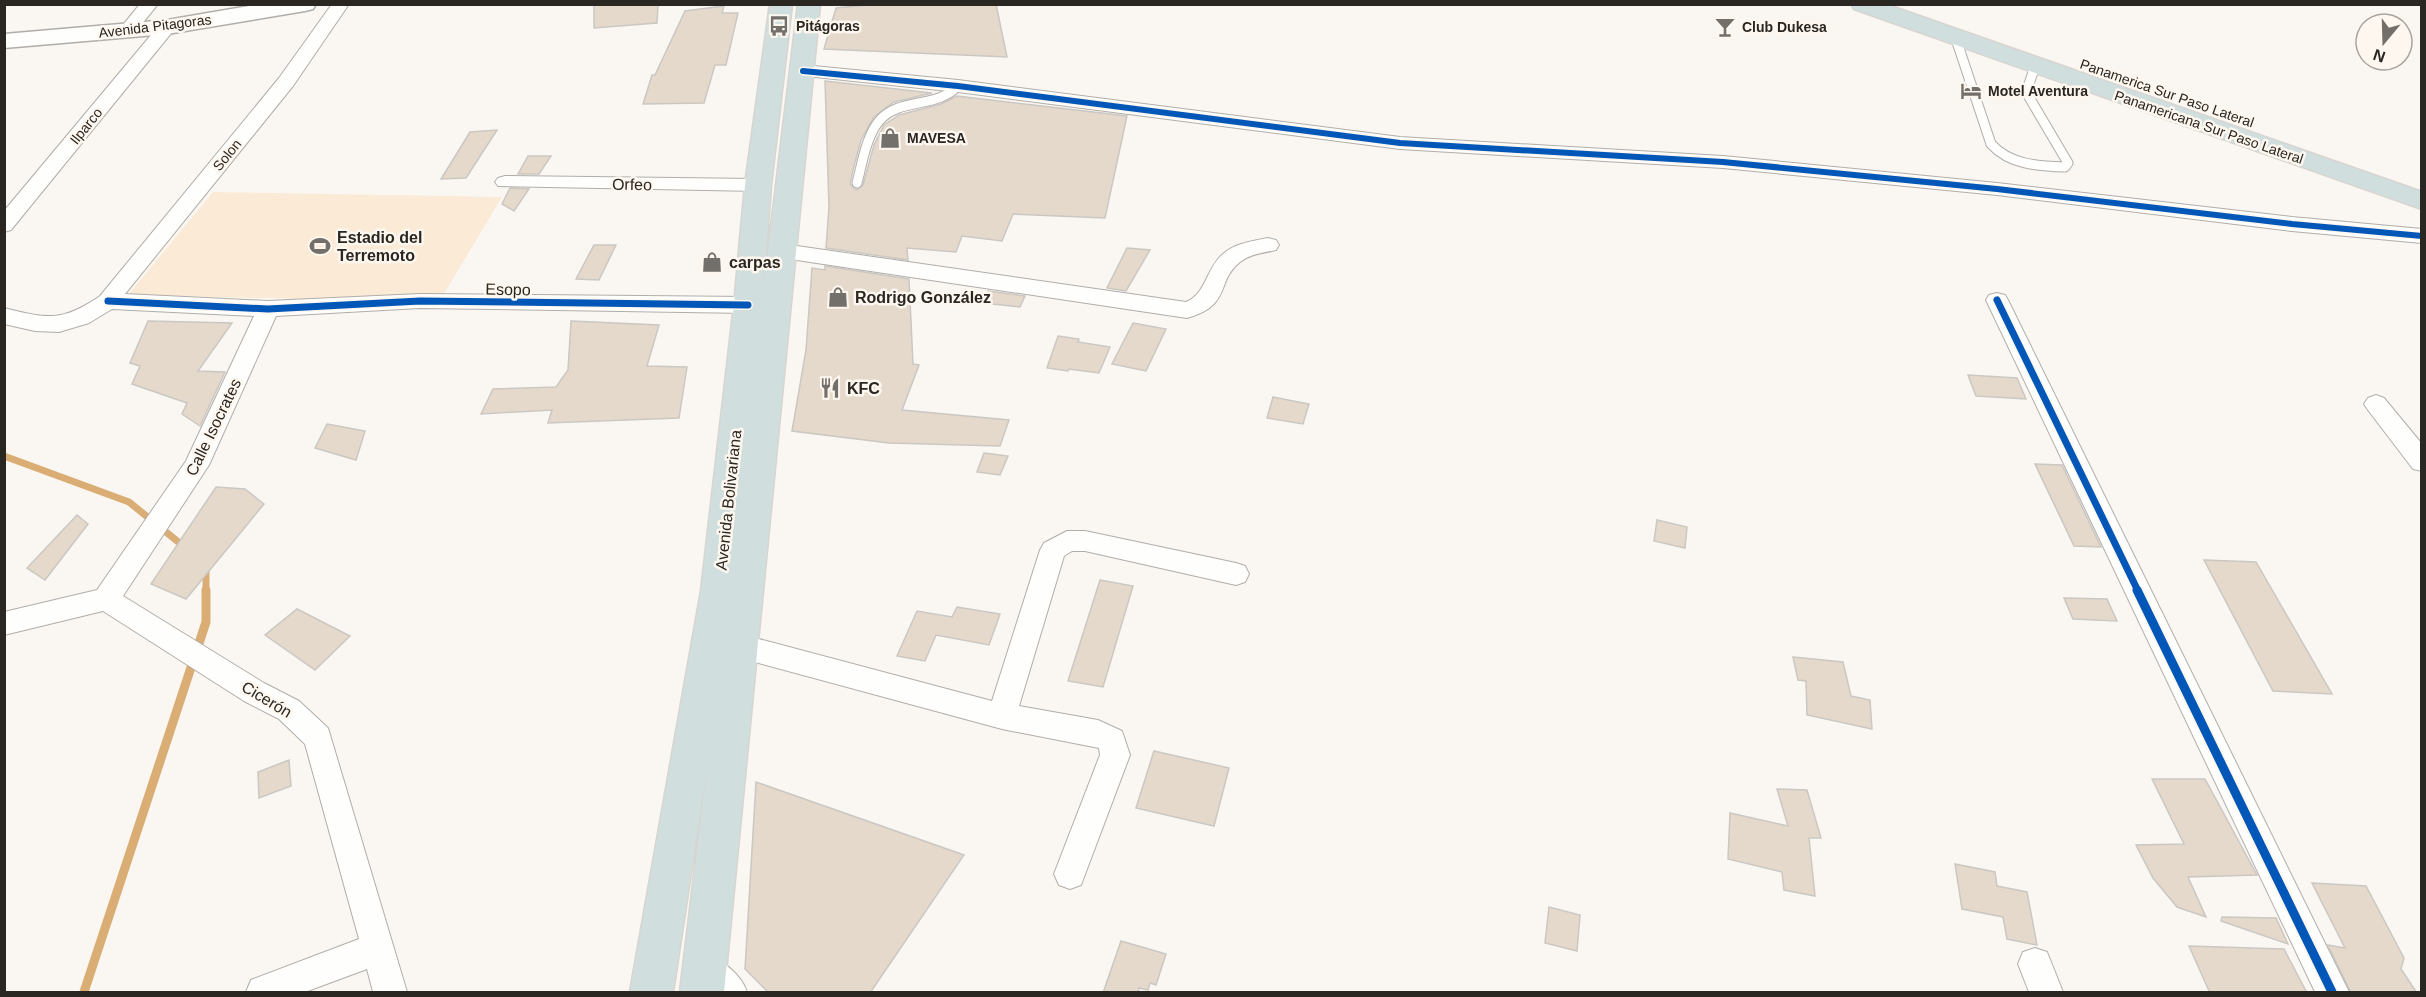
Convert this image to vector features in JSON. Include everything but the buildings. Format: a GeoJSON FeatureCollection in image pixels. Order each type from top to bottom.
{"type":"FeatureCollection","features":[{"type":"Feature","properties":{"kind":"highway","name":"Avenida Bolivariana"},"geometry":{"type":"LineString","coordinates":[[651,993],[718,591],[748,305],[758,185],[781,4]]}},
{"type":"Feature","properties":{"kind":"highway","name":"Avenida Bolivariana"},"geometry":{"type":"LineString","coordinates":[[703,981],[810,4]]}},
{"type":"Feature","properties":{"kind":"highway","name":"Panamericana Sur Paso Lateral"},"geometry":{"type":"LineString","coordinates":[[1862,4],[2421,201]]}},
{"type":"Feature","properties":{"kind":"highway","name":"Panamerica Sur Paso Lateral"},"geometry":{"type":"LineString","coordinates":[[1912,4],[2421,182]]}},
{"type":"Feature","properties":{"kind":"main road","name":"Avenida Pitagoras"},"geometry":{"type":"LineString","coordinates":[[4,41],[167,27],[305,4]]}},
{"type":"Feature","properties":{"kind":"street"},"geometry":{"type":"LineString","coordinates":[[127,31],[150,4]]}},
{"type":"Feature","properties":{"kind":"street","name":"Solon"},"geometry":{"type":"LineString","coordinates":[[4,316],[44,326],[67,324],[91,314],[108,301],[286,81],[341,4]]}},
{"type":"Feature","properties":{"kind":"street","name":"Ilparco"},"geometry":{"type":"LineString","coordinates":[[4,225],[167,27]]}},
{"type":"Feature","properties":{"kind":"street"},"geometry":{"type":"LineString","coordinates":[[803,71],[958,86],[1400,143],[1723,162],[1997,189],[2292,224],[2421,236]]}},
{"type":"Feature","properties":{"kind":"street","name":"Orfeo"},"geometry":{"type":"LineString","coordinates":[[505,182],[758,185]]}},
{"type":"Feature","properties":{"kind":"street"},"geometry":{"type":"LineString","coordinates":[[783,251],[1187,310],[1198,307],[1208,299],[1229,260],[1253,247],[1268,245]]}},
{"type":"Feature","properties":{"kind":"street"},"geometry":{"type":"LineString","coordinates":[[1997,300],[2332,993]]}},
{"type":"Feature","properties":{"kind":"street","name":"Esopo"},"geometry":{"type":"LineString","coordinates":[[108,301],[268,309],[420,301],[748,305]]}},
{"type":"Feature","properties":{"kind":"street","name":"Calle Isocrates"},"geometry":{"type":"LineString","coordinates":[[106,599],[197,465],[268,309]]}},
{"type":"Feature","properties":{"kind":"street"},"geometry":{"type":"LineString","coordinates":[[2376,404],[2421,462]]}},
{"type":"Feature","properties":{"kind":"street"},"geometry":{"type":"LineString","coordinates":[[1002,716],[1053,550],[1067,541],[1084,540],[1236,574]]}},
{"type":"Feature","properties":{"kind":"street"},"geometry":{"type":"LineString","coordinates":[[4,624],[106,599]]}},
{"type":"Feature","properties":{"kind":"street","name":"Cicerón"},"geometry":{"type":"LineString","coordinates":[[106,599],[254,692],[289,710],[318,737],[390,993]]}},
{"type":"Feature","properties":{"kind":"street"},"geometry":{"type":"LineString","coordinates":[[740,646],[1002,716],[1098,733],[1112,740],[1115,755],[1070,874]]}},
{"type":"Feature","properties":{"kind":"street"},"geometry":{"type":"LineString","coordinates":[[263,993],[376,949]]}},
{"type":"Feature","properties":{"kind":"street"},"geometry":{"type":"LineString","coordinates":[[703,981],[730,993]]}},
{"type":"Feature","properties":{"kind":"lane"},"geometry":{"type":"LineString","coordinates":[[1956,39],[1991,144],[1996,151],[2006,158],[2065,167],[2068,163],[2029,97],[2028,87],[2035,66]]}},
{"type":"Feature","properties":{"kind":"lane"},"geometry":{"type":"LineString","coordinates":[[857,183],[877,122],[890,110],[917,102],[942,99],[952,94],[958,86]]}},
{"type":"Feature","properties":{"kind":"shaded area","name":"Estadio del Terremoto"},"geometry":{"type":"Polygon","coordinates":[[[213,192],[502,197],[439,302],[128,295],[213,192]]]}},
{"type":"Feature","properties":{"kind":"waterway"},"geometry":{"type":"LineString","coordinates":[[4,456],[129,502],[187,549]]}},
{"type":"Feature","properties":{"kind":"waterway"},"geometry":{"type":"LineString","coordinates":[[84,992],[206,622],[206,567]]}},
{"type":"Feature","properties":{"kind":"cycle path"},"geometry":{"type":"LineString","coordinates":[[803,71],[958,86],[1400,143],[1723,162],[1997,189],[2292,224],[2422,236]]}},
{"type":"Feature","properties":{"kind":"cycle path"},"geometry":{"type":"LineString","coordinates":[[1997,300],[2332,992]]}},
{"type":"Feature","properties":{"kind":"cycle path"},"geometry":{"type":"LineString","coordinates":[[108,301],[268,309],[420,301],[748,305]]}},
{"type":"Feature","properties":{"kind":"place","name":"Pitágoras"},"geometry":{"type":"Point","coordinates":[779,26]}},
{"type":"Feature","properties":{"kind":"place","name":"Club Dukesa"},"geometry":{"type":"Point","coordinates":[1725,27]}},
{"type":"Feature","properties":{"kind":"place","name":"Motel Aventura"},"geometry":{"type":"Point","coordinates":[1971,91]}},
{"type":"Feature","properties":{"kind":"place","name":"MAVESA"},"geometry":{"type":"Point","coordinates":[890,138]}},
{"type":"Feature","properties":{"kind":"place","name":"Estadio del Terremoto"},"geometry":{"type":"Point","coordinates":[320,246]}},
{"type":"Feature","properties":{"kind":"place","name":"carpas"},"geometry":{"type":"Point","coordinates":[712,262]}},
{"type":"Feature","properties":{"kind":"place","name":"Rodrigo González"},"geometry":{"type":"Point","coordinates":[838,297]}},
{"type":"Feature","properties":{"kind":"place","name":"KFC"},"geometry":{"type":"Point","coordinates":[830,388]}}]}
